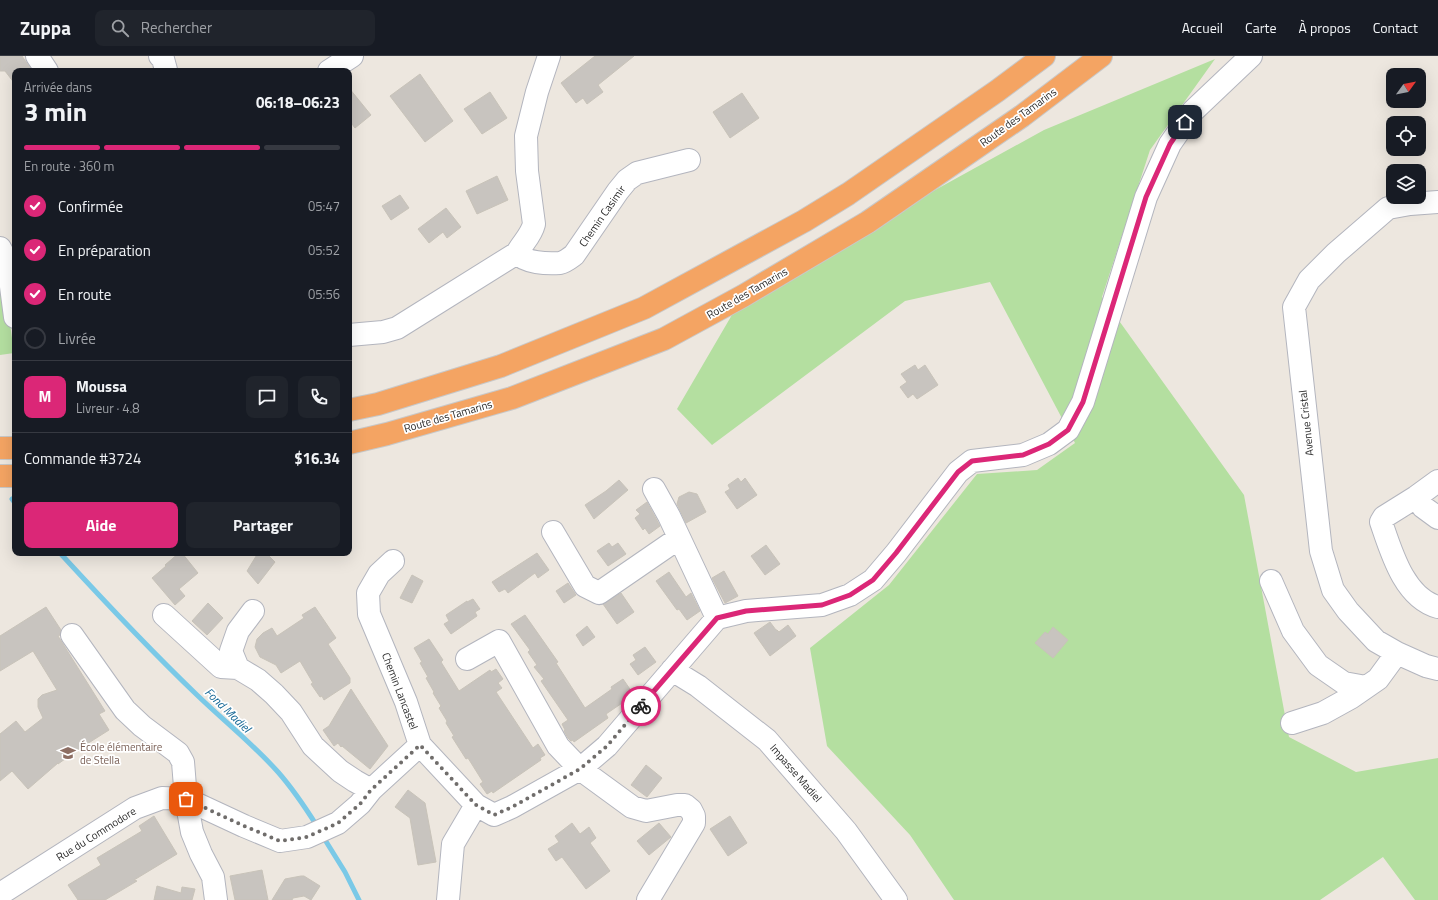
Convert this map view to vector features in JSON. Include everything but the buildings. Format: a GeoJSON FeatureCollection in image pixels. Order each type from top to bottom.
{"type":"FeatureCollection","features":[{"type":"Feature","properties":{"kind":"highway"},"geometry":{"type":"LineString","coordinates":[[352,409],[378,404],[501,366],[644,308],[804,221],[848,194],[997,91],[1044,56]]}},
{"type":"Feature","properties":{"kind":"highway","name":"Route des Tamarins"},"geometry":{"type":"LineString","coordinates":[[352,442],[387,434],[512,398],[664,339],[743,296],[868,222],[1022,116],[1101,56]]}},
{"type":"Feature","properties":{"kind":"highway"},"geometry":{"type":"LineString","coordinates":[[0,448],[12,448]]}},
{"type":"Feature","properties":{"kind":"highway"},"geometry":{"type":"LineString","coordinates":[[0,476],[12,476]]}},
{"type":"Feature","properties":{"kind":"street"},"geometry":{"type":"LineString","coordinates":[[38,56],[45,68]]}},
{"type":"Feature","properties":{"kind":"street"},"geometry":{"type":"LineString","coordinates":[[160,56],[163,59],[165,68]]}},
{"type":"Feature","properties":{"kind":"street"},"geometry":{"type":"LineString","coordinates":[[334,68],[352,56]]}},
{"type":"Feature","properties":{"kind":"street"},"geometry":{"type":"LineString","coordinates":[[352,335],[383,332],[397,328],[517,253],[532,232],[534,224],[527,171],[526,136],[537,92],[550,56]]}},
{"type":"Feature","properties":{"kind":"street"},"geometry":{"type":"LineString","coordinates":[[580,769],[607,746],[717,618],[746,611],[822,605],[850,595],[873,580],[896,553],[958,472],[967,464],[972,461],[1023,455],[1049,444],[1068,430],[1083,402],[1146,197],[1170,144],[1193,111],[1251,56]]}},
{"type":"Feature","properties":{"kind":"street","name":"Chemin Casimir"},"geometry":{"type":"LineString","coordinates":[[517,253],[524,259],[530,260],[561,263],[567,261],[574,255],[627,180],[637,173],[689,160]]}},
{"type":"Feature","properties":{"kind":"street","name":"Avenue Cristal"},"geometry":{"type":"LineString","coordinates":[[1438,202],[1410,204],[1388,208],[1336,253],[1309,280],[1294,307],[1321,551],[1333,590],[1348,611],[1376,641],[1397,653],[1426,666],[1438,669]]}},
{"type":"Feature","properties":{"kind":"street"},"geometry":{"type":"LineString","coordinates":[[0,248],[7,261],[12,294]]}},
{"type":"Feature","properties":{"kind":"street"},"geometry":{"type":"LineString","coordinates":[[1438,481],[1384,517],[1381,522],[1391,552],[1402,576],[1417,596],[1438,607]]}},
{"type":"Feature","properties":{"kind":"street"},"geometry":{"type":"LineString","coordinates":[[654,489],[717,618]]}},
{"type":"Feature","properties":{"kind":"street"},"geometry":{"type":"LineString","coordinates":[[1416,497],[1423,507],[1438,518]]}},
{"type":"Feature","properties":{"kind":"street"},"geometry":{"type":"LineString","coordinates":[[553,532],[585,586],[599,593],[679,538]]}},
{"type":"Feature","properties":{"kind":"street","name":"Chemin Lancastel"},"geometry":{"type":"LineString","coordinates":[[393,561],[379,574],[368,593],[369,614],[406,702],[420,745],[476,805],[494,815],[512,807],[580,769]]}},
{"type":"Feature","properties":{"kind":"street"},"geometry":{"type":"LineString","coordinates":[[1271,581],[1293,631],[1318,665],[1344,683],[1366,687]]}},
{"type":"Feature","properties":{"kind":"street"},"geometry":{"type":"LineString","coordinates":[[238,668],[231,651],[238,631],[253,611]]}},
{"type":"Feature","properties":{"kind":"street"},"geometry":{"type":"LineString","coordinates":[[164,615],[221,667],[238,668],[258,680],[291,712],[312,746],[340,771],[371,790]]}},
{"type":"Feature","properties":{"kind":"street"},"geometry":{"type":"LineString","coordinates":[[72,635],[124,710],[142,726],[178,753],[183,762],[186,799],[192,832],[213,877],[216,900]]}},
{"type":"Feature","properties":{"kind":"street"},"geometry":{"type":"LineString","coordinates":[[467,659],[499,641],[558,746],[580,769],[632,806],[646,811],[677,805],[685,805],[691,810],[694,816],[694,823],[648,900]]}},
{"type":"Feature","properties":{"kind":"street"},"geometry":{"type":"LineString","coordinates":[[1292,723],[1323,713],[1352,697],[1378,679],[1397,653]]}},
{"type":"Feature","properties":{"kind":"street","name":"Impasse Madiel"},"geometry":{"type":"LineString","coordinates":[[672,670],[698,686],[767,740],[846,832],[896,900]]}},
{"type":"Feature","properties":{"kind":"street","name":"Rue du Commodore"},"geometry":{"type":"LineString","coordinates":[[0,894],[135,808],[162,798],[186,799],[280,841],[307,837],[338,823],[360,804],[371,790],[420,745]]}},
{"type":"Feature","properties":{"kind":"street"},"geometry":{"type":"LineString","coordinates":[[448,900],[453,844],[476,805]]}},
{"type":"Feature","properties":{"kind":"street"},"geometry":{"type":"LineString","coordinates":[[0,894],[4,900]]}},
{"type":"Feature","properties":{"kind":"green space"},"geometry":{"type":"Polygon","coordinates":[[[1215,59],[1150,150],[1102,297],[1244,495],[1289,737],[1356,772],[1438,758],[1438,900],[1415,900],[1383,857],[1320,900],[954,900],[910,835],[827,746],[810,648],[889,585],[977,474],[1037,470],[1075,443],[990,282],[905,301],[712,445],[677,409],[743,296],[1044,130],[1215,59]]]}},
{"type":"Feature","properties":{"kind":"green space"},"geometry":{"type":"Polygon","coordinates":[[[0,249],[12,338],[12,353],[0,355],[0,249]]]}},
{"type":"Feature","properties":{"kind":"waterway","name":"Fond Madiel"},"geometry":{"type":"LineString","coordinates":[[63,556],[162,660],[197,695],[249,742],[268,762],[294,792],[317,826]]}},
{"type":"Feature","properties":{"kind":"waterway","name":"Fond Madiel"},"geometry":{"type":"LineString","coordinates":[[322,835],[345,872],[359,900]]}},
{"type":"Feature","properties":{"kind":"way so far"},"geometry":{"type":"LineString","coordinates":[[186,799],[280,841],[307,837],[338,823],[360,804],[371,790],[420,745],[476,805],[494,815],[512,807],[580,769],[607,746],[641,706]]}},
{"type":"Feature","properties":{"kind":"place","name":"École élémentaire de Stella"},"geometry":{"type":"Point","coordinates":[68,753]}},
{"type":"Feature","properties":{"kind":"route"},"geometry":{"type":"LineString","coordinates":[[641,706],[717,618],[746,611],[822,605],[850,595],[873,580],[896,553],[958,472],[965,466],[972,461],[1023,455],[1049,444],[1068,430],[1083,402],[1146,197],[1170,144],[1185,122]]}}]}
